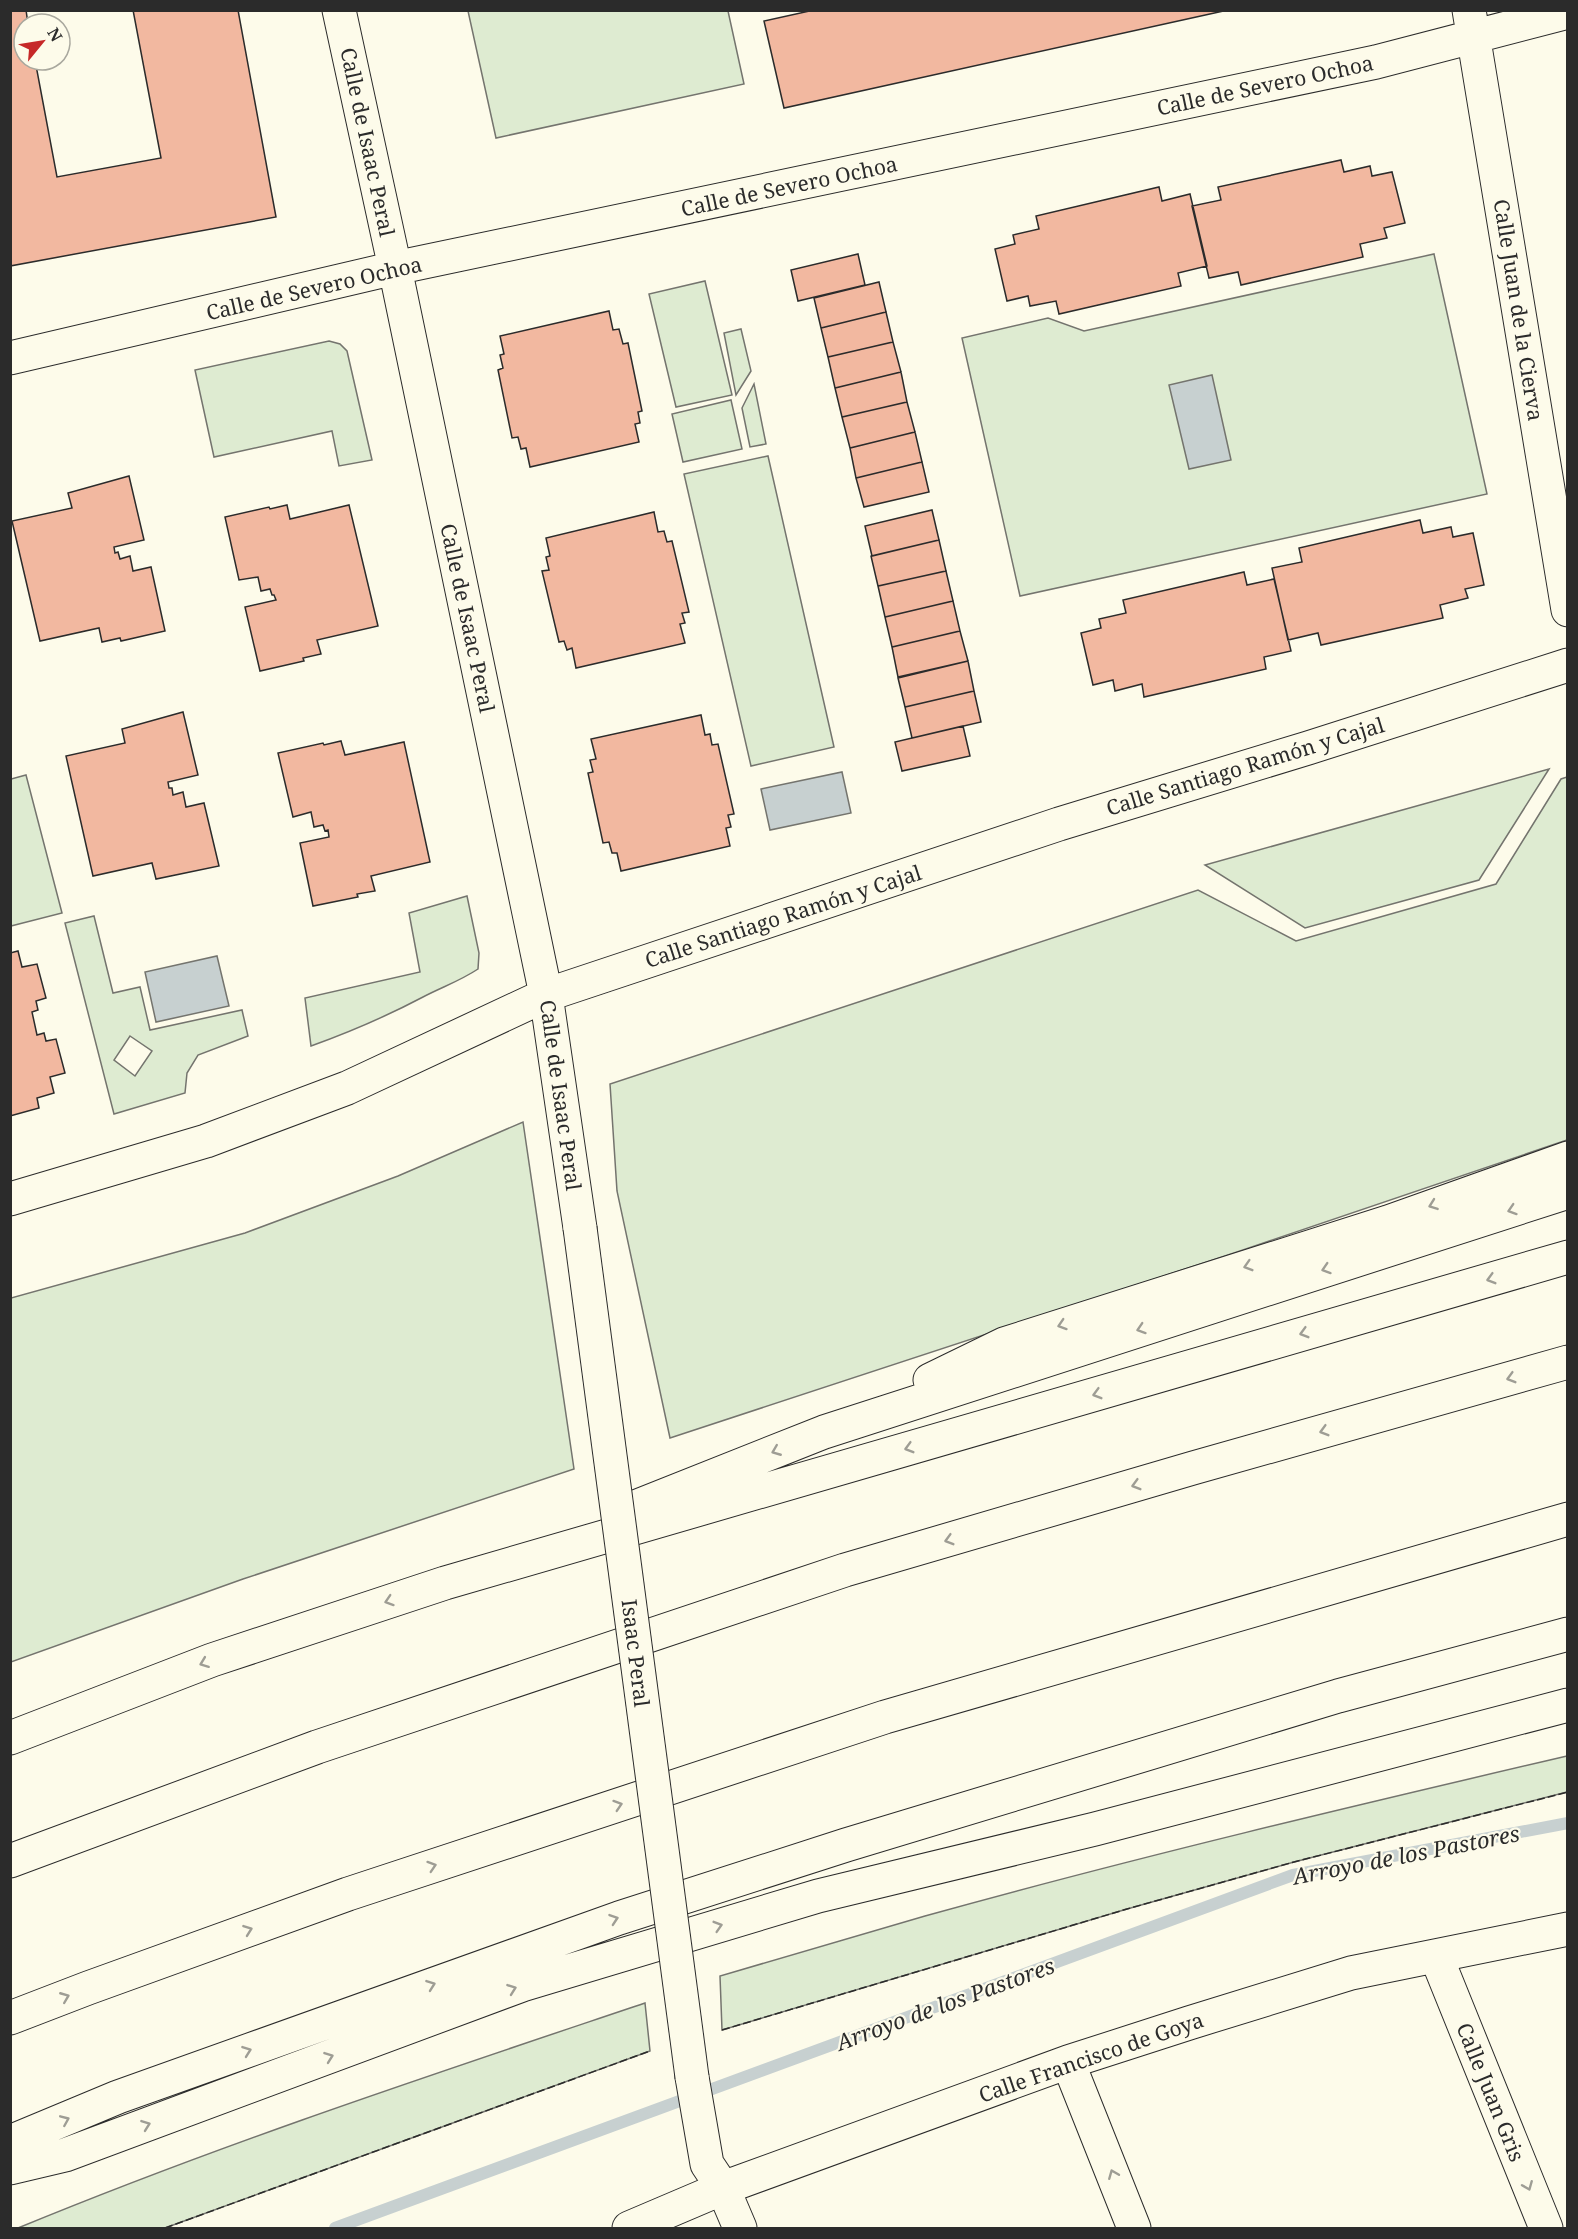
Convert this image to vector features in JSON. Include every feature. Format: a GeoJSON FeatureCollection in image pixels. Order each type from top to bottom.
{"type":"FeatureCollection","features":[{"type":"Feature","properties":{"kind":"main road","name":"Calle de Isaac Peral"},"geometry":{"type":"LineString","coordinates":[[339,10],[546,994],[580,1228]]}},
{"type":"Feature","properties":{"kind":"main road","name":"Calle de Severo Ochoa"},"geometry":{"type":"LineString","coordinates":[[10,358],[395,268],[1376,62],[1471,23],[1568,12]]}},
{"type":"Feature","properties":{"kind":"main road","name":"Calle Juan de la Cierva"},"geometry":{"type":"LineString","coordinates":[[1471,23],[1568,610]]}},
{"type":"Feature","properties":{"kind":"main road","name":"Calle Santiago Ramón y Cajal"},"geometry":{"type":"LineString","coordinates":[[10,1199],[206,1141],[347,1088],[546,994],[1059,824],[1568,665]]}},
{"type":"Feature","properties":{"kind":"main road"},"geometry":{"type":"LineString","coordinates":[[824,1432],[1004,1344],[1388,1222],[1568,1158]]}},
{"type":"Feature","properties":{"kind":"main road"},"geometry":{"type":"LineString","coordinates":[[445,1583],[824,1432],[1568,1192]]}},
{"type":"Feature","properties":{"kind":"main road","name":"Isaac Peral"},"geometry":{"type":"LineString","coordinates":[[580,1228],[692,2077],[707,2164],[723,2188],[740,2229]]}},
{"type":"Feature","properties":{"kind":"main road"},"geometry":{"type":"LineString","coordinates":[[10,1738],[212,1660],[445,1583],[1568,1257]]}},
{"type":"Feature","properties":{"kind":"main road"},"geometry":{"type":"LineString","coordinates":[[10,1861],[317,1747],[845,1570],[1568,1362]]}},
{"type":"Feature","properties":{"kind":"main road"},"geometry":{"type":"LineString","coordinates":[[10,2018],[348,1894],[885,1716],[1568,1519]]}},
{"type":"Feature","properties":{"kind":"main road"},"geometry":{"type":"LineString","coordinates":[[10,2142],[118,2097],[630,1914],[846,1845],[1338,1696],[1568,1634]]}},
{"type":"Feature","properties":{"kind":"main road"},"geometry":{"type":"LineString","coordinates":[[10,2168],[65,2155],[522,1985],[818,1896],[1095,1829],[1568,1705]]}},
{"type":"Feature","properties":{"kind":"main road","name":"Calle Francisco de Goya"},"geometry":{"type":"LineString","coordinates":[[629,2229],[723,2188],[1068,2062],[1351,1972],[1568,1929]]}},
{"type":"Feature","properties":{"kind":"main road","name":"Calle Juan Gris"},"geometry":{"type":"LineString","coordinates":[[1436,1956],[1546,2229]]}},
{"type":"Feature","properties":{"kind":"main road"},"geometry":{"type":"LineString","coordinates":[[1068,2062],[1134,2229]]}},
{"type":"Feature","properties":{"kind":"green space"},"geometry":{"type":"Polygon","coordinates":[[[468,11],[728,11],[744,84],[496,138],[468,11]]]}},
{"type":"Feature","properties":{"kind":"green space"},"geometry":{"type":"Polygon","coordinates":[[[1434,254],[1487,494],[1020,596],[962,338],[1048,318],[1084,331],[1434,254]]]}},
{"type":"Feature","properties":{"kind":"green space"},"geometry":{"type":"Polygon","coordinates":[[[705,281],[732,395],[676,407],[649,294],[705,281]]]}},
{"type":"Feature","properties":{"kind":"green space"},"geometry":{"type":"Polygon","coordinates":[[[741,329],[751,371],[736,395],[724,333],[741,329]]]}},
{"type":"Feature","properties":{"kind":"green space"},"geometry":{"type":"Polygon","coordinates":[[[329,341],[340,344],[347,351],[372,460],[339,466],[332,431],[214,457],[195,370],[329,341]]]}},
{"type":"Feature","properties":{"kind":"green space"},"geometry":{"type":"Polygon","coordinates":[[[754,384],[766,444],[750,447],[742,408],[754,384]]]}},
{"type":"Feature","properties":{"kind":"green space"},"geometry":{"type":"Polygon","coordinates":[[[731,400],[742,449],[683,462],[672,414],[731,400]]]}},
{"type":"Feature","properties":{"kind":"green space"},"geometry":{"type":"Polygon","coordinates":[[[768,456],[834,747],[751,766],[684,474],[768,456]]]}},
{"type":"Feature","properties":{"kind":"green space"},"geometry":{"type":"Polygon","coordinates":[[[1549,769],[1479,880],[1305,928],[1205,865],[1549,769]]]}},
{"type":"Feature","properties":{"kind":"green space"},"geometry":{"type":"Polygon","coordinates":[[[26,775],[62,913],[11,926],[11,779],[26,775]]]}},
{"type":"Feature","properties":{"kind":"green space"},"geometry":{"type":"Polygon","coordinates":[[[1567,777],[1567,1140],[1240,1251],[670,1438],[617,1191],[610,1084],[1198,890],[1296,941],[1496,884],[1561,779],[1567,777]]]}},
{"type":"Feature","properties":{"kind":"green space"},"geometry":{"type":"Polygon","coordinates":[[[467,896],[479,953],[478,969],[382,1017],[311,1046],[305,998],[420,972],[409,913],[467,896]]]}},
{"type":"Feature","properties":{"kind":"green space"},"geometry":{"type":"Polygon","coordinates":[[[94,916],[113,993],[140,987],[150,1030],[242,1010],[248,1036],[198,1055],[187,1073],[185,1093],[114,1114],[65,923],[94,916]],[[130,1036],[114,1060],[135,1076],[152,1051],[130,1036]]]}},
{"type":"Feature","properties":{"kind":"green space"},"geometry":{"type":"Polygon","coordinates":[[[523,1122],[574,1469],[243,1579],[11,1662],[11,1298],[245,1233],[398,1176],[523,1122]]]}},
{"type":"Feature","properties":{"kind":"green space"},"geometry":{"type":"Polygon","coordinates":[[[1567,1756],[1567,1792],[1294,1862],[1127,1909],[722,2030],[720,1976],[925,1916],[1085,1873],[1567,1756]]]}},
{"type":"Feature","properties":{"kind":"green space"},"geometry":{"type":"Polygon","coordinates":[[[645,2003],[650,2051],[165,2228],[18,2228],[251,2138],[645,2003]]]}},
{"type":"Feature","properties":{"kind":"shaded area"},"geometry":{"type":"Polygon","coordinates":[[[1212,375],[1231,460],[1189,469],[1169,385],[1212,375]]]}},
{"type":"Feature","properties":{"kind":"shaded area"},"geometry":{"type":"Polygon","coordinates":[[[842,772],[851,813],[770,830],[761,789],[842,772]]]}},
{"type":"Feature","properties":{"kind":"shaded area"},"geometry":{"type":"Polygon","coordinates":[[[217,956],[229,1006],[156,1022],[145,972],[217,956]]]}},
{"type":"Feature","properties":{"kind":"building"},"geometry":{"type":"Polygon","coordinates":[[[10,10],[26,10],[26,12],[12,12],[12,72],[37,72],[57,177],[161,158],[133,10],[238,10],[276,217],[10,266],[10,10]]]}},
{"type":"Feature","properties":{"kind":"building"},"geometry":{"type":"Polygon","coordinates":[[[814,10],[1228,10],[784,108],[764,21],[814,10]]]}},
{"type":"Feature","properties":{"kind":"building"},"geometry":{"type":"Polygon","coordinates":[[[1341,160],[1344,172],[1370,166],[1372,176],[1392,172],[1405,223],[1384,228],[1387,238],[1360,244],[1363,257],[1241,285],[1238,272],[1209,278],[1192,206],[1221,200],[1218,187],[1341,160]]]}},
{"type":"Feature","properties":{"kind":"building"},"geometry":{"type":"Polygon","coordinates":[[[1159,187],[1162,201],[1190,194],[1207,266],[1178,273],[1181,286],[1059,314],[1056,301],[1030,306],[1028,296],[1007,301],[995,249],[1015,244],[1013,235],[1039,229],[1036,216],[1159,187]]]}},
{"type":"Feature","properties":{"kind":"building"},"geometry":{"type":"Polygon","coordinates":[[[858,254],[865,285],[798,301],[791,270],[858,254]]]}},
{"type":"Feature","properties":{"kind":"building"},"geometry":{"type":"Polygon","coordinates":[[[879,282],[886,312],[821,328],[814,298],[879,282]]]}},
{"type":"Feature","properties":{"kind":"building"},"geometry":{"type":"Polygon","coordinates":[[[609,311],[613,330],[619,329],[623,344],[628,343],[642,411],[638,412],[640,423],[635,424],[639,442],[530,467],[526,448],[521,449],[518,437],[512,438],[498,370],[503,368],[500,355],[504,354],[500,336],[609,311]]]}},
{"type":"Feature","properties":{"kind":"building"},"geometry":{"type":"Polygon","coordinates":[[[886,312],[893,342],[828,357],[821,328],[886,312]]]}},
{"type":"Feature","properties":{"kind":"building"},"geometry":{"type":"Polygon","coordinates":[[[893,342],[901,372],[835,388],[828,357],[893,342]]]}},
{"type":"Feature","properties":{"kind":"building"},"geometry":{"type":"Polygon","coordinates":[[[901,372],[907,402],[842,417],[835,388],[901,372]]]}},
{"type":"Feature","properties":{"kind":"building"},"geometry":{"type":"Polygon","coordinates":[[[907,402],[915,432],[850,448],[842,417],[907,402]]]}},
{"type":"Feature","properties":{"kind":"building"},"geometry":{"type":"Polygon","coordinates":[[[915,432],[922,462],[856,478],[850,448],[915,432]]]}},
{"type":"Feature","properties":{"kind":"building"},"geometry":{"type":"Polygon","coordinates":[[[922,462],[929,492],[864,507],[856,478],[922,462]]]}},
{"type":"Feature","properties":{"kind":"building"},"geometry":{"type":"Polygon","coordinates":[[[129,476],[144,540],[114,547],[115,553],[118,552],[120,559],[130,556],[133,571],[151,567],[165,631],[121,641],[120,638],[102,642],[99,628],[40,641],[12,521],[72,508],[68,493],[129,476]]]}},
{"type":"Feature","properties":{"kind":"building"},"geometry":{"type":"Polygon","coordinates":[[[287,505],[290,519],[349,505],[378,626],[317,640],[321,654],[303,658],[304,661],[260,671],[245,607],[276,600],[270,589],[261,591],[258,577],[239,580],[225,517],[287,505]]]}},
{"type":"Feature","properties":{"kind":"building"},"geometry":{"type":"Polygon","coordinates":[[[932,510],[939,540],[872,556],[865,526],[932,510]]]}},
{"type":"Feature","properties":{"kind":"building"},"geometry":{"type":"Polygon","coordinates":[[[654,512],[658,532],[664,531],[667,542],[672,541],[689,612],[682,613],[685,623],[680,624],[685,643],[576,668],[572,648],[567,650],[564,641],[559,642],[542,571],[549,570],[546,557],[550,556],[546,538],[654,512]]]}},
{"type":"Feature","properties":{"kind":"building"},"geometry":{"type":"Polygon","coordinates":[[[1420,520],[1423,533],[1451,527],[1453,537],[1473,533],[1484,585],[1465,589],[1468,598],[1440,605],[1443,618],[1321,645],[1318,633],[1288,640],[1272,568],[1302,562],[1299,548],[1420,520]]]}},
{"type":"Feature","properties":{"kind":"building"},"geometry":{"type":"Polygon","coordinates":[[[939,540],[946,571],[878,586],[871,556],[939,540]]]}},
{"type":"Feature","properties":{"kind":"building"},"geometry":{"type":"Polygon","coordinates":[[[946,571],[953,601],[885,617],[878,586],[946,571]]]}},
{"type":"Feature","properties":{"kind":"building"},"geometry":{"type":"Polygon","coordinates":[[[1244,572],[1247,585],[1274,579],[1291,651],[1264,657],[1266,669],[1144,697],[1142,684],[1115,691],[1113,680],[1093,685],[1081,633],[1101,628],[1099,619],[1126,613],[1123,600],[1244,572]]]}},
{"type":"Feature","properties":{"kind":"building"},"geometry":{"type":"Polygon","coordinates":[[[953,601],[960,631],[892,647],[885,617],[953,601]]]}},
{"type":"Feature","properties":{"kind":"building"},"geometry":{"type":"Polygon","coordinates":[[[960,631],[968,661],[898,677],[892,647],[960,631]]]}},
{"type":"Feature","properties":{"kind":"building"},"geometry":{"type":"Polygon","coordinates":[[[968,661],[974,691],[905,707],[898,678],[968,661]]]}},
{"type":"Feature","properties":{"kind":"building"},"geometry":{"type":"Polygon","coordinates":[[[974,691],[981,722],[912,738],[905,707],[974,691]]]}},
{"type":"Feature","properties":{"kind":"building"},"geometry":{"type":"Polygon","coordinates":[[[183,712],[198,775],[168,782],[169,788],[172,788],[173,795],[183,792],[186,807],[204,803],[219,866],[156,879],[152,863],[93,876],[66,756],[125,743],[122,729],[183,712]]]}},
{"type":"Feature","properties":{"kind":"building"},"geometry":{"type":"Polygon","coordinates":[[[701,715],[705,735],[710,734],[712,745],[718,744],[734,814],[728,815],[731,827],[726,828],[730,846],[621,871],[617,853],[612,853],[609,842],[603,843],[588,773],[593,772],[590,760],[596,759],[591,739],[701,715]]]}},
{"type":"Feature","properties":{"kind":"building"},"geometry":{"type":"Polygon","coordinates":[[[963,726],[970,756],[902,771],[895,742],[963,726]]]}},
{"type":"Feature","properties":{"kind":"building"},"geometry":{"type":"Polygon","coordinates":[[[341,741],[345,755],[404,742],[430,862],[371,876],[375,891],[357,894],[358,897],[313,906],[300,843],[329,837],[328,830],[325,831],[323,825],[314,827],[311,812],[293,817],[278,753],[341,741]]]}},
{"type":"Feature","properties":{"kind":"building"},"geometry":{"type":"Polygon","coordinates":[[[18,951],[22,967],[37,964],[46,998],[36,1001],[38,1010],[32,1012],[37,1035],[44,1033],[46,1041],[56,1039],[65,1073],[50,1077],[54,1093],[37,1098],[39,1108],[10,1116],[10,953],[18,951]]]}},
{"type":"Feature","properties":{"kind":"waterway","name":"Arroyo de los Pastores"},"geometry":{"type":"LineString","coordinates":[[335,2228],[1293,1875],[1568,1823]]}},
{"type":"Feature","properties":{"kind":"fence"},"geometry":{"type":"LineString","coordinates":[[722,2030],[1127,1909],[1294,1862],[1568,1792]]}},
{"type":"Feature","properties":{"kind":"fence"},"geometry":{"type":"LineString","coordinates":[[165,2228],[650,2051]]}}]}
